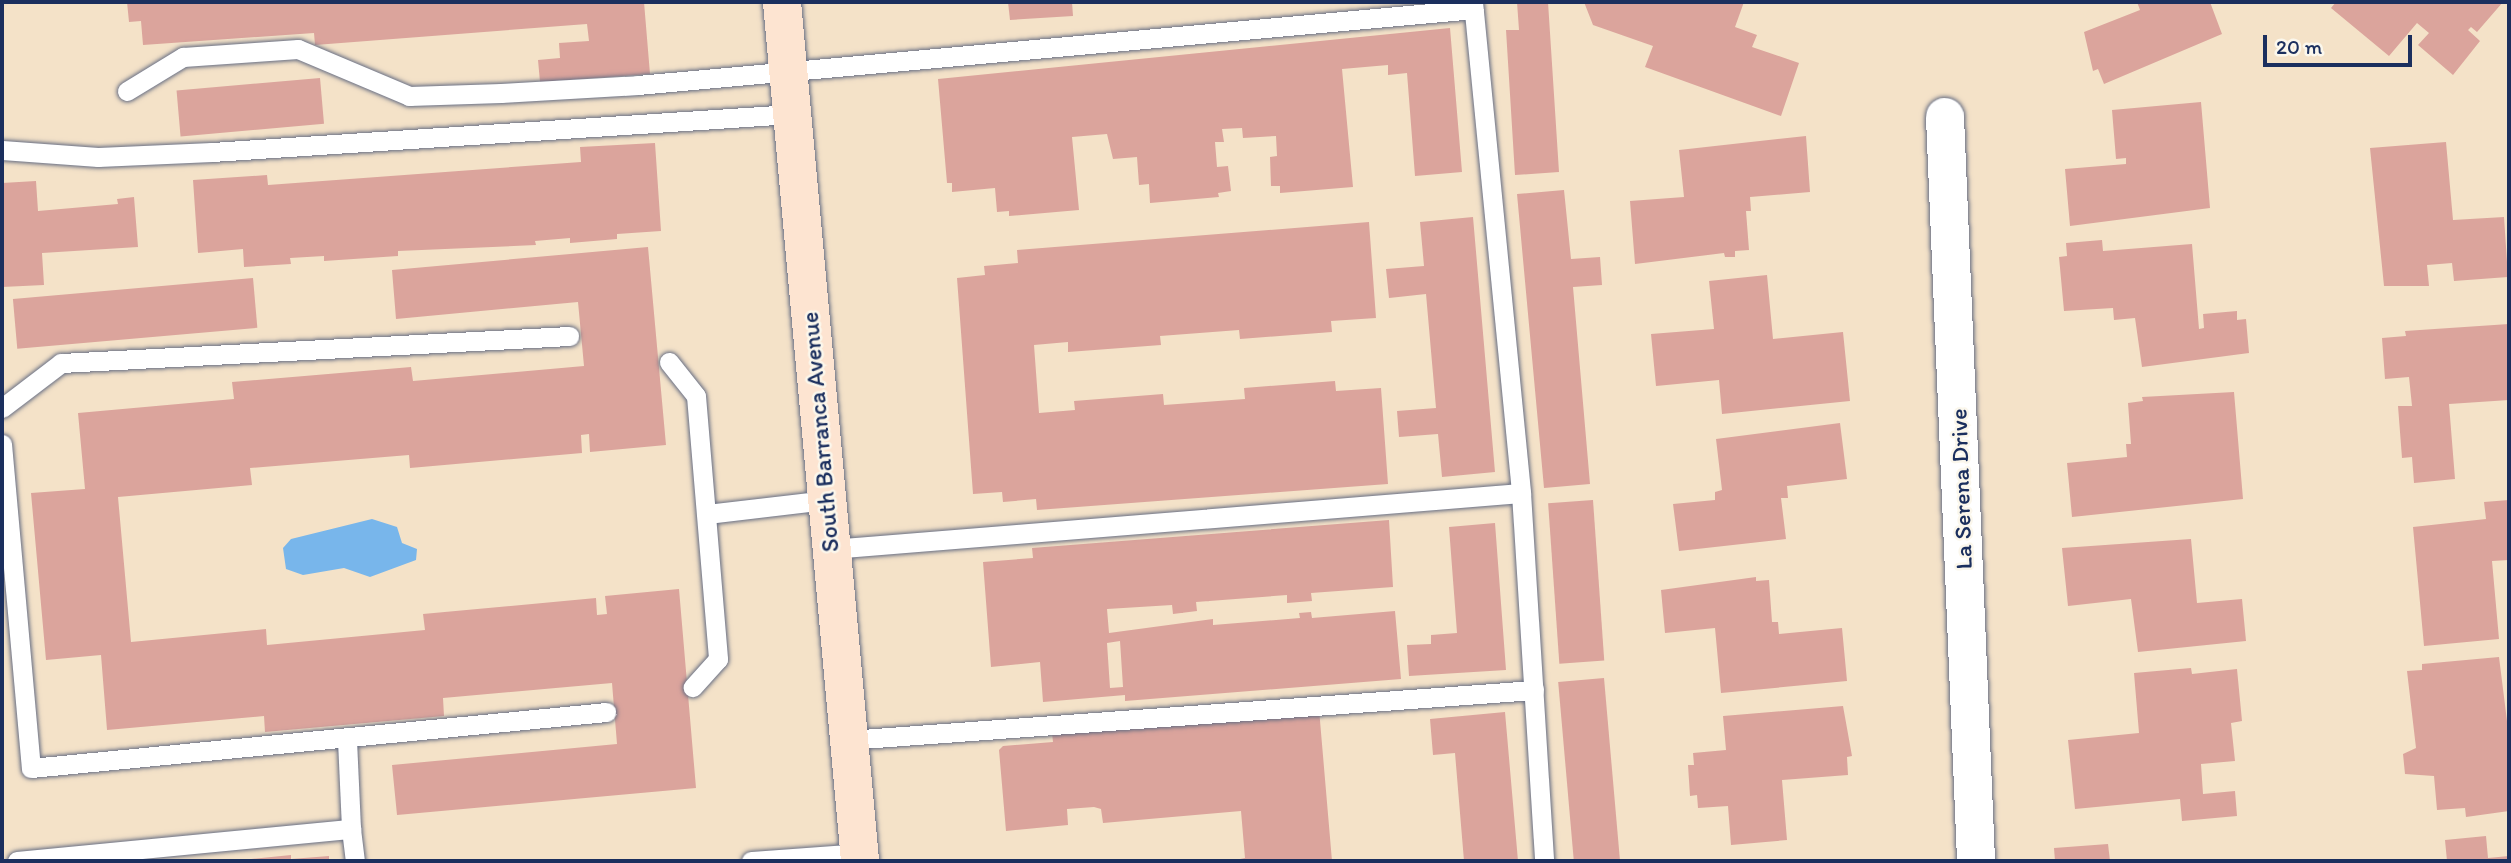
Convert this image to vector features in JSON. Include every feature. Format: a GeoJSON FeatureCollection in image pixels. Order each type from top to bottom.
{"type":"FeatureCollection","features":[{"type":"Feature","properties":{"kind":"main road","name":"South Barranca Avenue"},"geometry":{"type":"LineString","coordinates":[[782,2],[859,857]]}},
{"type":"Feature","properties":{"kind":"street","name":"La Serena Drive"},"geometry":{"type":"LineString","coordinates":[[1945,117],[1976,861]]}},
{"type":"Feature","properties":{"kind":"lane"},"geometry":{"type":"LineString","coordinates":[[127,91],[183,57],[298,49],[409,96],[638,85],[1474,5],[1521,493],[1545,861]]}},
{"type":"Feature","properties":{"kind":"lane"},"geometry":{"type":"LineString","coordinates":[[2,150],[99,157],[212,152],[792,114]]}},
{"type":"Feature","properties":{"kind":"lane"},"geometry":{"type":"LineString","coordinates":[[2,408],[61,363],[569,336]]}},
{"type":"Feature","properties":{"kind":"lane"},"geometry":{"type":"LineString","coordinates":[[669,362],[696,396],[718,659],[693,687]]}},
{"type":"Feature","properties":{"kind":"lane"},"geometry":{"type":"LineString","coordinates":[[2,444],[31,768],[347,740],[606,712]]}},
{"type":"Feature","properties":{"kind":"lane"},"geometry":{"type":"LineString","coordinates":[[831,549],[1521,493]]}},
{"type":"Feature","properties":{"kind":"lane"},"geometry":{"type":"LineString","coordinates":[[707,514],[827,500]]}},
{"type":"Feature","properties":{"kind":"lane"},"geometry":{"type":"LineString","coordinates":[[848,740],[1534,690]]}},
{"type":"Feature","properties":{"kind":"lane"},"geometry":{"type":"LineString","coordinates":[[347,740],[355,861]]}},
{"type":"Feature","properties":{"kind":"lane"},"geometry":{"type":"LineString","coordinates":[[16,861],[351,829]]}},
{"type":"Feature","properties":{"kind":"lane"},"geometry":{"type":"LineString","coordinates":[[751,861],[859,857]]}},
{"type":"Feature","properties":{"kind":"water"},"geometry":{"type":"Polygon","coordinates":[[[372,519],[397,527],[402,543],[417,549],[416,560],[370,577],[344,568],[303,575],[286,569],[283,548],[291,539],[372,519]]]}},
{"type":"Feature","properties":{"kind":"building"},"geometry":{"type":"Polygon","coordinates":[[[127,2],[644,2],[650,74],[540,82],[538,60],[560,58],[559,43],[589,41],[587,24],[315,45],[314,33],[143,45],[141,21],[129,22],[127,2]]]}},
{"type":"Feature","properties":{"kind":"building"},"geometry":{"type":"Polygon","coordinates":[[[1008,2],[1072,2],[1073,16],[1010,20],[1008,2]]]}},
{"type":"Feature","properties":{"kind":"building"},"geometry":{"type":"Polygon","coordinates":[[[1517,2],[1548,2],[1559,172],[1515,175],[1506,30],[1519,30],[1517,2]]]}},
{"type":"Feature","properties":{"kind":"building"},"geometry":{"type":"Polygon","coordinates":[[[1584,2],[1744,2],[1735,27],[1757,35],[1752,47],[1799,63],[1781,116],[1645,67],[1653,46],[1593,25],[1584,2]]]}},
{"type":"Feature","properties":{"kind":"building"},"geometry":{"type":"Polygon","coordinates":[[[2137,2],[2210,2],[2222,34],[2104,84],[2098,69],[2093,71],[2084,32],[2140,10],[2137,2]]]}},
{"type":"Feature","properties":{"kind":"building"},"geometry":{"type":"Polygon","coordinates":[[[2336,2],[2503,2],[2477,32],[2471,27],[2468,30],[2480,41],[2453,75],[2418,45],[2429,33],[2417,23],[2389,56],[2331,8],[2336,2]]]}},
{"type":"Feature","properties":{"kind":"building"},"geometry":{"type":"Polygon","coordinates":[[[1450,28],[1462,172],[1415,176],[1407,73],[1388,75],[1388,65],[1342,69],[1353,187],[1280,193],[1280,186],[1271,186],[1270,157],[1277,156],[1276,136],[1243,138],[1242,128],[1222,129],[1224,142],[1215,142],[1217,167],[1228,166],[1231,191],[1218,193],[1219,197],[1150,203],[1149,184],[1139,185],[1137,157],[1113,159],[1107,134],[1072,137],[1079,210],[1009,216],[1009,211],[997,212],[995,188],[952,192],[952,183],[947,183],[938,79],[1450,28]]]}},
{"type":"Feature","properties":{"kind":"building"},"geometry":{"type":"Polygon","coordinates":[[[320,78],[324,124],[181,136],[177,91],[320,78]]]}},
{"type":"Feature","properties":{"kind":"building"},"geometry":{"type":"Polygon","coordinates":[[[2201,102],[2210,208],[2070,226],[2065,169],[2126,164],[2126,158],[2116,159],[2112,110],[2201,102]]]}},
{"type":"Feature","properties":{"kind":"building"},"geometry":{"type":"Polygon","coordinates":[[[1806,136],[1810,192],[1750,197],[1751,211],[1746,211],[1749,250],[1735,251],[1735,257],[1725,257],[1724,253],[1635,264],[1630,201],[1684,197],[1679,150],[1806,136]]]}},
{"type":"Feature","properties":{"kind":"building"},"geometry":{"type":"Polygon","coordinates":[[[2446,142],[2453,220],[2504,217],[2508,277],[2454,281],[2452,263],[2427,265],[2429,286],[2384,286],[2370,148],[2446,142]]]}},
{"type":"Feature","properties":{"kind":"building"},"geometry":{"type":"Polygon","coordinates":[[[655,143],[661,231],[617,234],[617,239],[570,243],[570,238],[535,241],[536,245],[398,251],[398,256],[324,261],[324,256],[290,258],[291,264],[244,267],[243,249],[198,253],[193,180],[267,175],[268,185],[581,162],[580,147],[655,143]]]}},
{"type":"Feature","properties":{"kind":"building"},"geometry":{"type":"Polygon","coordinates":[[[36,181],[38,211],[118,204],[117,199],[134,197],[138,247],[42,253],[44,285],[2,287],[2,183],[36,181]]]}},
{"type":"Feature","properties":{"kind":"building"},"geometry":{"type":"Polygon","coordinates":[[[1564,190],[1571,259],[1600,257],[1602,285],[1573,287],[1590,484],[1544,488],[1517,194],[1564,190]]]}},
{"type":"Feature","properties":{"kind":"building"},"geometry":{"type":"Polygon","coordinates":[[[1473,217],[1495,472],[1442,477],[1438,434],[1399,437],[1397,411],[1436,408],[1426,294],[1389,298],[1386,269],[1424,266],[1420,222],[1473,217]]]}},
{"type":"Feature","properties":{"kind":"building"},"geometry":{"type":"Polygon","coordinates":[[[1369,222],[1376,318],[1331,321],[1332,332],[1240,339],[1239,330],[1160,336],[1161,345],[1068,352],[1068,342],[1034,345],[1039,413],[1075,410],[1074,401],[1163,394],[1164,405],[1245,399],[1244,388],[1335,381],[1336,391],[1381,388],[1388,484],[1037,510],[1036,499],[1003,502],[1002,492],[973,494],[957,278],[985,275],[984,266],[1018,263],[1017,250],[1369,222]]]}},
{"type":"Feature","properties":{"kind":"building"},"geometry":{"type":"Polygon","coordinates":[[[2102,240],[2103,251],[2192,244],[2199,329],[2204,328],[2203,314],[2237,311],[2237,320],[2246,319],[2249,353],[2142,367],[2135,318],[2114,320],[2113,308],[2064,311],[2059,257],[2067,256],[2066,243],[2102,240]]]}},
{"type":"Feature","properties":{"kind":"building"},"geometry":{"type":"Polygon","coordinates":[[[648,247],[666,445],[590,452],[589,434],[581,435],[582,453],[410,468],[409,455],[250,468],[252,485],[118,497],[131,642],[266,629],[267,645],[425,630],[423,614],[596,598],[597,615],[607,614],[605,596],[679,589],[696,788],[397,815],[392,765],[617,744],[612,683],[443,698],[444,716],[265,732],[264,716],[107,730],[101,655],[46,660],[31,493],[85,489],[78,413],[234,399],[232,382],[411,367],[413,381],[584,366],[578,302],[396,319],[392,270],[648,247]]]}},
{"type":"Feature","properties":{"kind":"building"},"geometry":{"type":"Polygon","coordinates":[[[1767,275],[1773,339],[1843,332],[1850,401],[1722,414],[1719,380],[1656,386],[1651,334],[1714,329],[1709,281],[1767,275]]]}},
{"type":"Feature","properties":{"kind":"building"},"geometry":{"type":"Polygon","coordinates":[[[253,278],[257,328],[17,349],[13,299],[253,278]]]}},
{"type":"Feature","properties":{"kind":"building"},"geometry":{"type":"Polygon","coordinates":[[[2509,324],[2509,400],[2449,404],[2455,479],[2414,483],[2412,457],[2402,458],[2398,406],[2412,406],[2409,377],[2385,379],[2382,338],[2406,336],[2405,331],[2509,324]]]}},
{"type":"Feature","properties":{"kind":"building"},"geometry":{"type":"Polygon","coordinates":[[[2234,392],[2243,499],[2072,517],[2067,463],[2127,457],[2126,444],[2131,444],[2128,403],[2143,401],[2142,397],[2234,392]]]}},
{"type":"Feature","properties":{"kind":"building"},"geometry":{"type":"Polygon","coordinates":[[[1840,423],[1847,479],[1787,486],[1788,498],[1781,498],[1786,539],[1679,551],[1673,504],[1715,500],[1715,492],[1722,490],[1716,439],[1840,423]]]}},
{"type":"Feature","properties":{"kind":"building"},"geometry":{"type":"Polygon","coordinates":[[[1593,500],[1604,661],[1559,664],[1548,503],[1593,500]]]}},
{"type":"Feature","properties":{"kind":"building"},"geometry":{"type":"Polygon","coordinates":[[[2509,500],[2509,560],[2492,561],[2499,639],[2424,646],[2413,527],[2486,519],[2484,502],[2509,500]]]}},
{"type":"Feature","properties":{"kind":"building"},"geometry":{"type":"Polygon","coordinates":[[[1389,520],[1393,587],[1311,593],[1312,601],[1287,603],[1287,595],[1196,602],[1197,611],[1173,614],[1172,605],[1107,609],[1109,633],[1213,619],[1213,625],[1300,618],[1299,613],[1311,612],[1312,618],[1395,611],[1401,679],[1125,701],[1125,695],[1043,702],[1040,662],[991,667],[983,562],[1033,558],[1032,548],[1389,520]],[[1120,641],[1107,643],[1110,688],[1123,687],[1120,641]]]}},
{"type":"Feature","properties":{"kind":"building"},"geometry":{"type":"Polygon","coordinates":[[[1495,523],[1506,670],[1409,676],[1407,645],[1431,644],[1431,635],[1457,633],[1449,527],[1495,523]]]}},
{"type":"Feature","properties":{"kind":"building"},"geometry":{"type":"Polygon","coordinates":[[[2191,539],[2197,603],[2242,599],[2246,641],[2138,652],[2131,599],[2068,606],[2062,548],[2191,539]]]}},
{"type":"Feature","properties":{"kind":"building"},"geometry":{"type":"Polygon","coordinates":[[[1756,577],[1756,581],[1769,580],[1772,622],[1778,622],[1779,634],[1842,628],[1847,681],[1721,693],[1715,628],[1665,633],[1661,590],[1756,577]]]}},
{"type":"Feature","properties":{"kind":"building"},"geometry":{"type":"Polygon","coordinates":[[[2499,657],[2509,737],[2509,811],[2466,817],[2465,808],[2437,810],[2434,776],[2405,774],[2403,754],[2416,748],[2407,671],[2422,670],[2422,664],[2499,657]]]}},
{"type":"Feature","properties":{"kind":"building"},"geometry":{"type":"Polygon","coordinates":[[[2191,668],[2192,674],[2237,669],[2242,721],[2231,723],[2235,761],[2201,764],[2203,794],[2235,791],[2237,816],[2182,821],[2180,799],[2075,809],[2068,740],[2139,733],[2134,673],[2191,668]]]}},
{"type":"Feature","properties":{"kind":"building"},"geometry":{"type":"Polygon","coordinates":[[[1604,678],[1620,861],[1574,861],[1558,682],[1604,678]]]}},
{"type":"Feature","properties":{"kind":"building"},"geometry":{"type":"Polygon","coordinates":[[[1843,706],[1852,756],[1847,757],[1848,775],[1782,780],[1787,840],[1731,845],[1728,806],[1698,808],[1697,795],[1690,796],[1688,765],[1694,765],[1693,753],[1726,750],[1723,716],[1843,706]]]}},
{"type":"Feature","properties":{"kind":"building"},"geometry":{"type":"Polygon","coordinates":[[[1319,709],[1332,861],[1230,861],[1245,858],[1241,811],[1103,823],[1101,809],[1067,809],[1068,825],[1006,831],[999,750],[1003,746],[1053,742],[1052,733],[1319,709]]]}},
{"type":"Feature","properties":{"kind":"building"},"geometry":{"type":"Polygon","coordinates":[[[1505,712],[1518,861],[1464,861],[1455,753],[1433,755],[1430,719],[1505,712]]]}},
{"type":"Feature","properties":{"kind":"building"},"geometry":{"type":"Polygon","coordinates":[[[2486,836],[2488,858],[2509,856],[2509,861],[2447,861],[2445,840],[2486,836]]]}},
{"type":"Feature","properties":{"kind":"building"},"geometry":{"type":"Polygon","coordinates":[[[2108,844],[2110,861],[2055,861],[2054,848],[2108,844]]]}},
{"type":"Feature","properties":{"kind":"building"},"geometry":{"type":"Polygon","coordinates":[[[291,855],[291,859],[329,856],[329,861],[231,861],[291,855]]]}}]}
